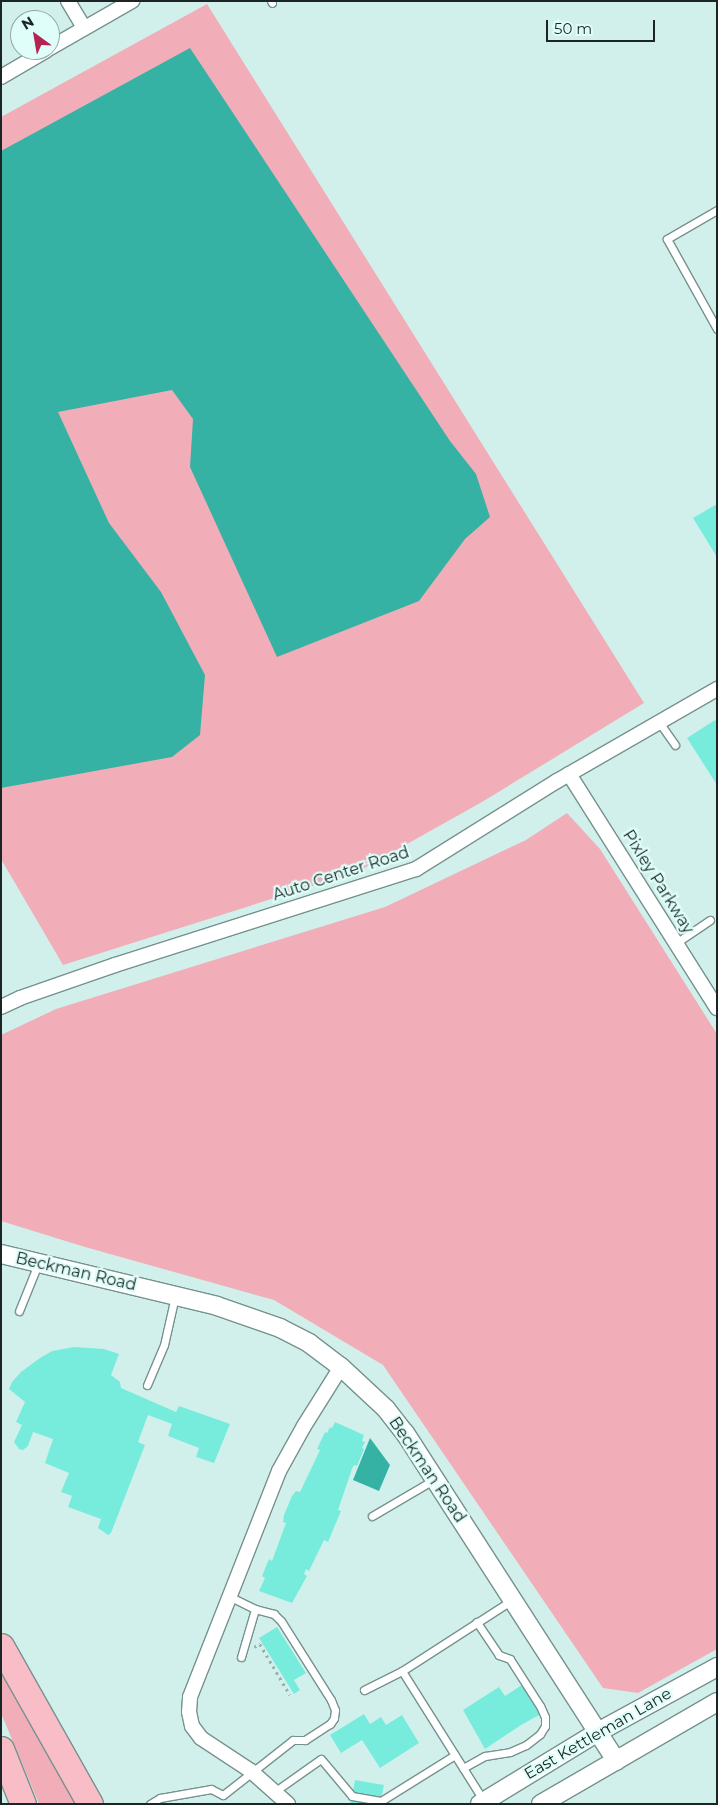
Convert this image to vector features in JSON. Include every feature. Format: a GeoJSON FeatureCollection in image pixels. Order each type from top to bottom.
{"type":"FeatureCollection","features":[{"type":"Feature","properties":{"kind":"highway"},"geometry":{"type":"LineString","coordinates":[[1,1646],[90,1804]]}},
{"type":"Feature","properties":{"kind":"highway"},"geometry":{"type":"LineString","coordinates":[[1,1749],[23,1804]]}},
{"type":"Feature","properties":{"kind":"street"},"geometry":{"type":"LineString","coordinates":[[68,1],[84,28]]}},
{"type":"Feature","properties":{"kind":"street"},"geometry":{"type":"LineString","coordinates":[[60,42],[132,1]]}},
{"type":"Feature","properties":{"kind":"street"},"geometry":{"type":"LineString","coordinates":[[1,77],[30,60]]}},
{"type":"Feature","properties":{"kind":"street","name":"Auto Center Road"},"geometry":{"type":"LineString","coordinates":[[1,1007],[20,998],[115,965],[416,869],[569,774],[717,689]]}},
{"type":"Feature","properties":{"kind":"street","name":"Pixley Parkway"},"geometry":{"type":"LineString","coordinates":[[569,774],[717,1008]]}},
{"type":"Feature","properties":{"kind":"street","name":"Beckman Road"},"geometry":{"type":"LineString","coordinates":[[1,1254],[218,1306],[280,1328],[308,1343],[341,1367],[386,1409],[436,1479],[616,1761]]}},
{"type":"Feature","properties":{"kind":"street"},"geometry":{"type":"LineString","coordinates":[[288,1804],[251,1771],[201,1738],[192,1726],[188,1712],[190,1696],[280,1471],[304,1426],[341,1367]]}},
{"type":"Feature","properties":{"kind":"street","name":"East Kettleman Lane"},"geometry":{"type":"LineString","coordinates":[[482,1802],[598,1732],[717,1667]]}},
{"type":"Feature","properties":{"kind":"street","name":"East Kettleman Lane"},"geometry":{"type":"LineString","coordinates":[[542,1804],[717,1702]]}},
{"type":"Feature","properties":{"kind":"lane"},"geometry":{"type":"LineString","coordinates":[[717,210],[667,240],[717,329]]}},
{"type":"Feature","properties":{"kind":"lane"},"geometry":{"type":"LineString","coordinates":[[660,722],[675,745]]}},
{"type":"Feature","properties":{"kind":"lane"},"geometry":{"type":"LineString","coordinates":[[676,943],[710,920]]}},
{"type":"Feature","properties":{"kind":"lane"},"geometry":{"type":"LineString","coordinates":[[19,1311],[38,1264]]}},
{"type":"Feature","properties":{"kind":"lane"},"geometry":{"type":"LineString","coordinates":[[147,1385],[164,1345],[175,1296]]}},
{"type":"Feature","properties":{"kind":"lane"},"geometry":{"type":"LineString","coordinates":[[372,1516],[436,1479]]}},
{"type":"Feature","properties":{"kind":"lane"},"geometry":{"type":"LineString","coordinates":[[150,1804],[160,1798],[211,1789],[223,1795],[251,1771],[293,1740],[305,1740],[330,1724],[334,1718],[335,1710],[274,1614],[255,1609],[230,1597]]}},
{"type":"Feature","properties":{"kind":"lane"},"geometry":{"type":"LineString","coordinates":[[364,1690],[402,1671],[512,1600]]}},
{"type":"Feature","properties":{"kind":"lane"},"geometry":{"type":"LineString","coordinates":[[241,1657],[255,1609]]}},
{"type":"Feature","properties":{"kind":"lane"},"geometry":{"type":"LineString","coordinates":[[463,1768],[485,1756],[510,1752],[526,1745],[540,1734],[545,1726],[545,1717],[540,1706],[510,1659],[499,1655],[477,1622]]}},
{"type":"Feature","properties":{"kind":"lane"},"geometry":{"type":"LineString","coordinates":[[402,1671],[463,1768],[482,1802]]}},
{"type":"Feature","properties":{"kind":"lane"},"geometry":{"type":"LineString","coordinates":[[274,1792],[320,1759],[352,1796],[381,1800],[455,1755]]}},
{"type":"Feature","properties":{"kind":"path"},"geometry":{"type":"LineString","coordinates":[[244,1646],[254,1648],[260,1644],[290,1695]]}},
{"type":"Feature","properties":{"kind":"shaded area"},"geometry":{"type":"Polygon","coordinates":[[[207,4],[644,703],[482,802],[357,872],[63,965],[1,859],[1,117],[207,4]]]}},
{"type":"Feature","properties":{"kind":"shaded area"},"geometry":{"type":"Polygon","coordinates":[[[567,813],[600,849],[717,1034],[717,1649],[638,1693],[603,1688],[383,1365],[274,1300],[85,1247],[1,1221],[1,1035],[56,1009],[385,907],[526,840],[567,813]]]}},
{"type":"Feature","properties":{"kind":"shaded area"},"geometry":{"type":"Polygon","coordinates":[[[1,1668],[76,1804],[39,1804],[1,1713],[1,1668]]]}},
{"type":"Feature","properties":{"kind":"water"},"geometry":{"type":"Polygon","coordinates":[[[190,48],[450,441],[476,474],[490,517],[465,539],[419,601],[277,657],[190,467],[193,419],[172,390],[58,412],[109,523],[161,592],[205,675],[200,735],[172,757],[1,788],[1,151],[190,48]]]}},
{"type":"Feature","properties":{"kind":"water"},"geometry":{"type":"Polygon","coordinates":[[[370,1438],[390,1465],[379,1491],[353,1480],[370,1438]]]}},
{"type":"Feature","properties":{"kind":"building"},"geometry":{"type":"Polygon","coordinates":[[[717,504],[717,557],[693,518],[717,504]]]}},
{"type":"Feature","properties":{"kind":"building"},"geometry":{"type":"Polygon","coordinates":[[[715,720],[717,722],[717,785],[687,738],[715,720]]]}},
{"type":"Feature","properties":{"kind":"building"},"geometry":{"type":"Polygon","coordinates":[[[74,1347],[104,1349],[119,1354],[111,1375],[120,1382],[121,1388],[176,1412],[179,1406],[230,1424],[214,1463],[196,1457],[199,1448],[168,1436],[172,1424],[148,1415],[138,1442],[145,1445],[111,1533],[108,1535],[98,1528],[101,1519],[68,1507],[72,1496],[61,1492],[69,1473],[45,1463],[53,1439],[33,1432],[28,1446],[23,1450],[19,1449],[14,1442],[22,1425],[16,1422],[25,1402],[9,1389],[12,1382],[21,1372],[52,1351],[74,1347]]]}},
{"type":"Feature","properties":{"kind":"building"},"geometry":{"type":"Polygon","coordinates":[[[335,1422],[364,1435],[362,1441],[365,1442],[362,1448],[364,1449],[357,1466],[354,1465],[352,1469],[338,1510],[341,1511],[328,1542],[324,1540],[309,1571],[306,1569],[304,1574],[307,1576],[292,1603],[259,1591],[265,1578],[262,1576],[269,1559],[272,1561],[286,1523],[283,1522],[284,1515],[292,1496],[296,1491],[300,1492],[320,1450],[317,1449],[325,1432],[327,1433],[330,1427],[332,1428],[335,1422]]]}},
{"type":"Feature","properties":{"kind":"building"},"geometry":{"type":"Polygon","coordinates":[[[277,1627],[306,1673],[294,1680],[300,1690],[294,1694],[259,1638],[277,1627]]]}},
{"type":"Feature","properties":{"kind":"building"},"geometry":{"type":"Polygon","coordinates":[[[522,1685],[541,1714],[485,1749],[463,1710],[499,1687],[505,1696],[522,1685]]]}},
{"type":"Feature","properties":{"kind":"building"},"geometry":{"type":"Polygon","coordinates":[[[364,1714],[370,1724],[381,1717],[386,1725],[402,1715],[419,1743],[380,1768],[362,1740],[341,1753],[330,1735],[364,1714]]]}},
{"type":"Feature","properties":{"kind":"building"},"geometry":{"type":"Polygon","coordinates":[[[355,1780],[384,1785],[380,1804],[350,1804],[355,1780]]]}}]}
